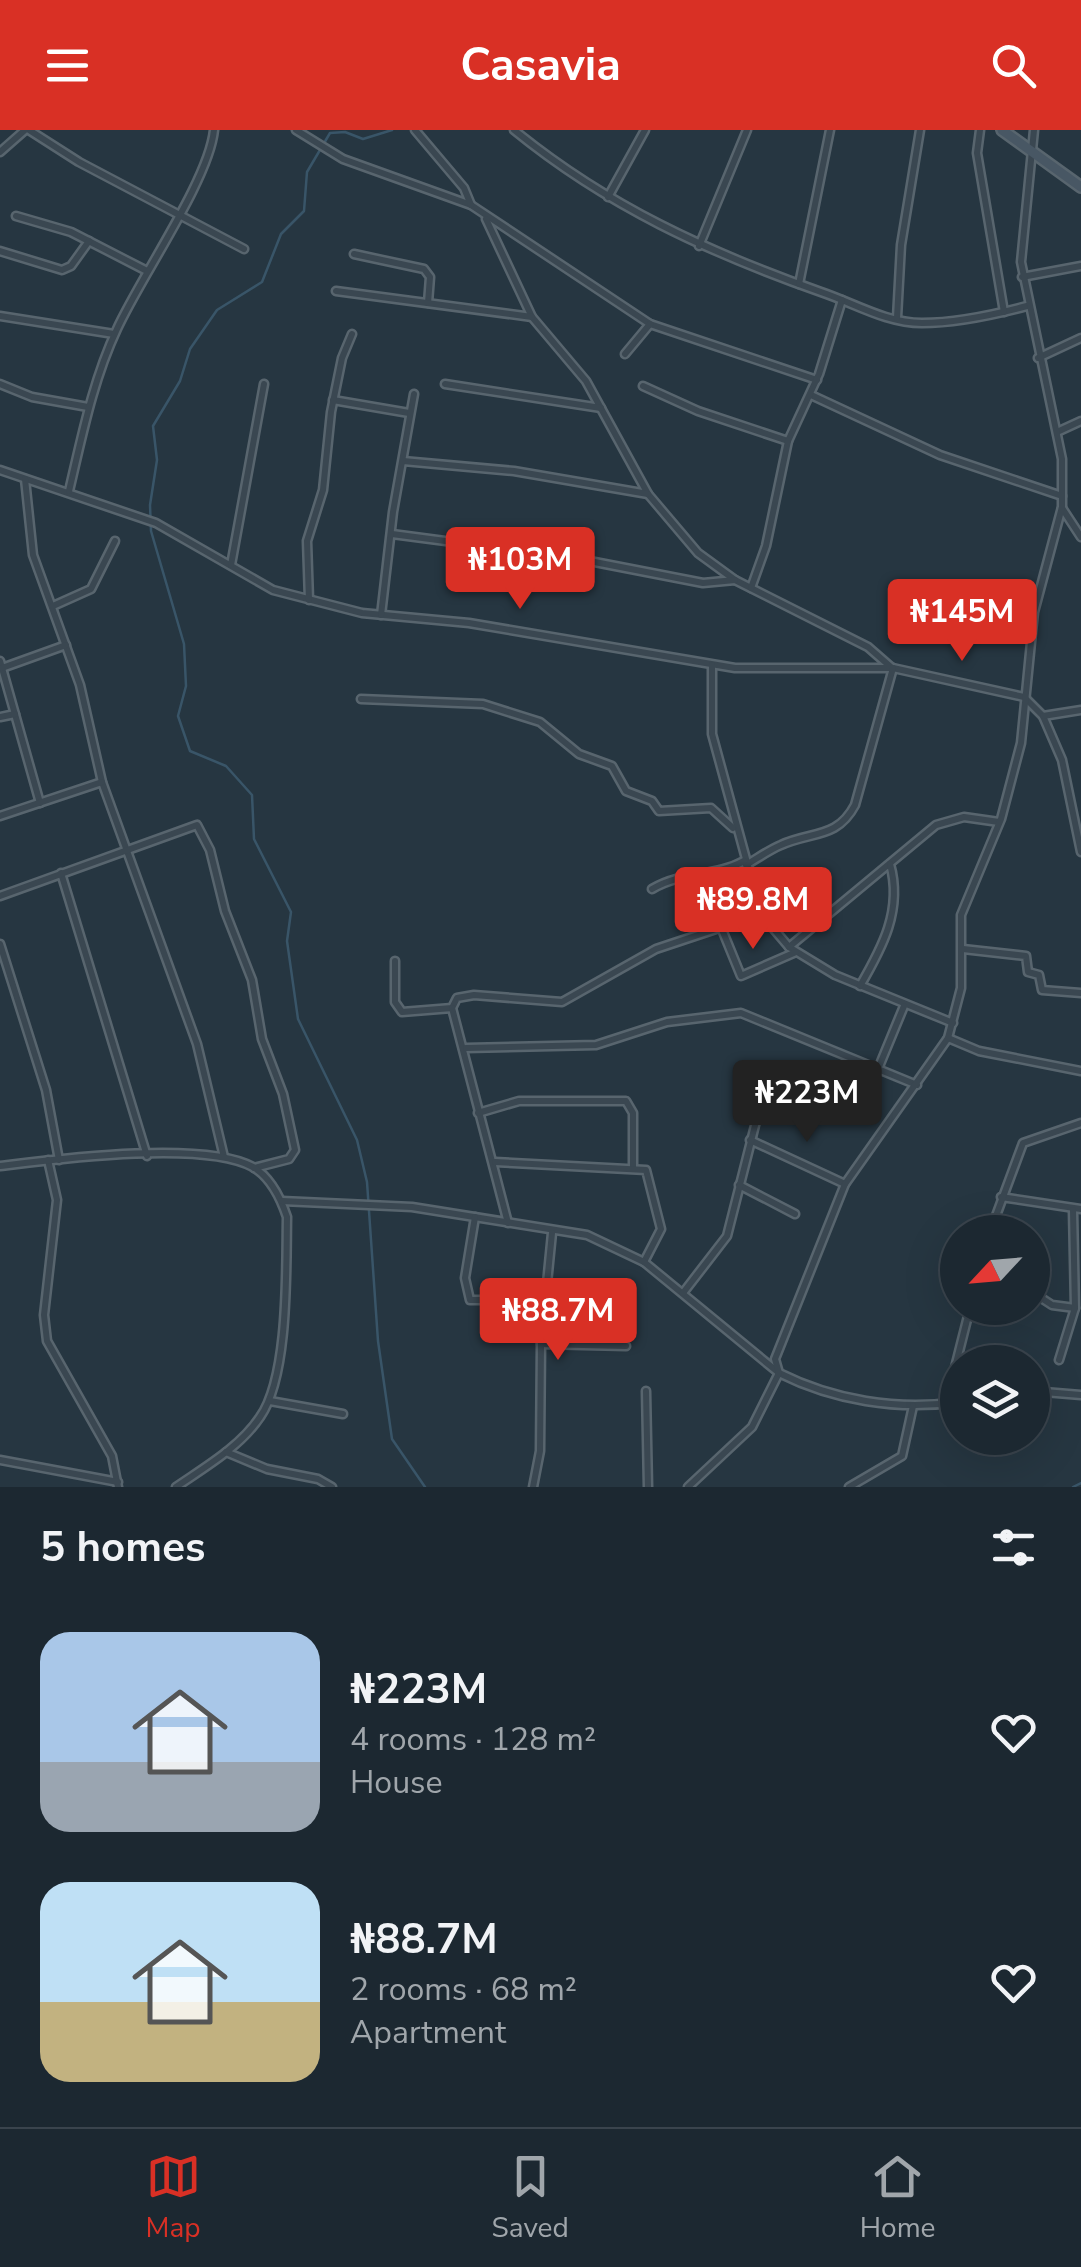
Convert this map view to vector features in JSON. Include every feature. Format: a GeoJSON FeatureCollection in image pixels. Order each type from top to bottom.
{"type":"FeatureCollection","features":[{"type":"Feature","properties":{"kind":"street"},"geometry":{"type":"LineString","coordinates":[[0,152],[27,130],[79,162],[244,249]]}},
{"type":"Feature","properties":{"kind":"street"},"geometry":{"type":"LineString","coordinates":[[69,491],[88,407],[114,334],[212,148],[214,130]]}},
{"type":"Feature","properties":{"kind":"street"},"geometry":{"type":"LineString","coordinates":[[296,130],[343,160],[471,205],[486,219],[650,324],[817,380]]}},
{"type":"Feature","properties":{"kind":"street"},"geometry":{"type":"LineString","coordinates":[[415,130],[464,188],[471,205]]}},
{"type":"Feature","properties":{"kind":"street"},"geometry":{"type":"LineString","coordinates":[[514,130],[608,198],[699,246],[842,300],[918,324],[1027,306]]}},
{"type":"Feature","properties":{"kind":"street"},"geometry":{"type":"LineString","coordinates":[[608,198],[645,130]]}},
{"type":"Feature","properties":{"kind":"street"},"geometry":{"type":"LineString","coordinates":[[699,246],[748,130]]}},
{"type":"Feature","properties":{"kind":"street"},"geometry":{"type":"LineString","coordinates":[[799,284],[830,130]]}},
{"type":"Feature","properties":{"kind":"street"},"geometry":{"type":"LineString","coordinates":[[897,318],[900,245],[920,130]]}},
{"type":"Feature","properties":{"kind":"street"},"geometry":{"type":"LineString","coordinates":[[980,130],[977,153],[1004,312]]}},
{"type":"Feature","properties":{"kind":"street"},"geometry":{"type":"LineString","coordinates":[[1002,130],[1081,187]]}},
{"type":"Feature","properties":{"kind":"street"},"geometry":{"type":"LineString","coordinates":[[688,1487],[752,1428],[779,1373],[775,1359],[845,1184],[865,1150],[917,1085],[953,1024],[962,948],[961,915],[999,822],[1021,743],[1034,612],[1062,507],[1057,432],[1022,277],[1034,130]]}},
{"type":"Feature","properties":{"kind":"street"},"geometry":{"type":"LineString","coordinates":[[16,216],[89,241],[146,271]]}},
{"type":"Feature","properties":{"kind":"street"},"geometry":{"type":"LineString","coordinates":[[486,219],[532,317],[603,408],[648,494],[698,553],[735,580],[868,648],[893,668]]}},
{"type":"Feature","properties":{"kind":"street"},"geometry":{"type":"LineString","coordinates":[[0,250],[62,270],[70,266],[89,241]]}},
{"type":"Feature","properties":{"kind":"street"},"geometry":{"type":"LineString","coordinates":[[354,254],[424,270],[430,277],[428,303]]}},
{"type":"Feature","properties":{"kind":"street"},"geometry":{"type":"LineString","coordinates":[[1022,277],[1081,266]]}},
{"type":"Feature","properties":{"kind":"street"},"geometry":{"type":"LineString","coordinates":[[336,291],[532,317]]}},
{"type":"Feature","properties":{"kind":"street"},"geometry":{"type":"LineString","coordinates":[[751,588],[766,546],[788,441],[817,380],[842,300]]}},
{"type":"Feature","properties":{"kind":"street"},"geometry":{"type":"LineString","coordinates":[[0,316],[114,334]]}},
{"type":"Feature","properties":{"kind":"street"},"geometry":{"type":"LineString","coordinates":[[625,354],[650,324]]}},
{"type":"Feature","properties":{"kind":"street"},"geometry":{"type":"LineString","coordinates":[[309,600],[307,541],[323,490],[333,400],[352,334]]}},
{"type":"Feature","properties":{"kind":"street"},"geometry":{"type":"LineString","coordinates":[[1038,358],[1081,338]]}},
{"type":"Feature","properties":{"kind":"street"},"geometry":{"type":"LineString","coordinates":[[0,384],[32,397],[88,407]]}},
{"type":"Feature","properties":{"kind":"street"},"geometry":{"type":"LineString","coordinates":[[231,565],[264,384]]}},
{"type":"Feature","properties":{"kind":"street"},"geometry":{"type":"LineString","coordinates":[[445,384],[603,408]]}},
{"type":"Feature","properties":{"kind":"street"},"geometry":{"type":"LineString","coordinates":[[643,386],[698,411],[788,441]]}},
{"type":"Feature","properties":{"kind":"street"},"geometry":{"type":"LineString","coordinates":[[382,615],[414,394]]}},
{"type":"Feature","properties":{"kind":"street"},"geometry":{"type":"LineString","coordinates":[[811,395],[940,454],[1062,496]]}},
{"type":"Feature","properties":{"kind":"street"},"geometry":{"type":"LineString","coordinates":[[333,400],[410,413]]}},
{"type":"Feature","properties":{"kind":"street"},"geometry":{"type":"LineString","coordinates":[[1057,432],[1080,423]]}},
{"type":"Feature","properties":{"kind":"street"},"geometry":{"type":"LineString","coordinates":[[403,461],[514,471],[648,494]]}},
{"type":"Feature","properties":{"kind":"street"},"geometry":{"type":"LineString","coordinates":[[0,470],[156,523],[273,590],[309,600],[382,615],[469,622],[712,665],[893,668],[1024,697],[1043,716],[1067,776],[1081,852]]}},
{"type":"Feature","properties":{"kind":"street"},"geometry":{"type":"LineString","coordinates":[[25,479],[28,536],[66,645],[102,782],[197,1044],[224,1156]]}},
{"type":"Feature","properties":{"kind":"street"},"geometry":{"type":"LineString","coordinates":[[1062,507],[1081,536]]}},
{"type":"Feature","properties":{"kind":"street"},"geometry":{"type":"LineString","coordinates":[[392,534],[574,558],[704,583],[735,580]]}},
{"type":"Feature","properties":{"kind":"street"},"geometry":{"type":"LineString","coordinates":[[52,606],[92,589],[115,541]]}},
{"type":"Feature","properties":{"kind":"street"},"geometry":{"type":"LineString","coordinates":[[40,802],[1,664],[66,645]]}},
{"type":"Feature","properties":{"kind":"street"},"geometry":{"type":"LineString","coordinates":[[712,665],[712,734],[734,829],[761,914],[792,950],[860,986],[953,1024]]}},
{"type":"Feature","properties":{"kind":"street"},"geometry":{"type":"LineString","coordinates":[[652,889],[678,875],[745,863],[781,845],[831,832],[845,821],[855,806],[893,668]]}},
{"type":"Feature","properties":{"kind":"street"},"geometry":{"type":"LineString","coordinates":[[361,699],[483,704],[540,722],[579,754],[612,766],[626,791],[652,801],[659,810],[711,808],[734,829]]}},
{"type":"Feature","properties":{"kind":"street"},"geometry":{"type":"LineString","coordinates":[[1043,716],[1081,710]]}},
{"type":"Feature","properties":{"kind":"street"},"geometry":{"type":"LineString","coordinates":[[0,717],[15,714]]}},
{"type":"Feature","properties":{"kind":"street"},"geometry":{"type":"LineString","coordinates":[[0,816],[102,782]]}},
{"type":"Feature","properties":{"kind":"street"},"geometry":{"type":"LineString","coordinates":[[721,927],[742,976],[792,950],[936,825],[964,817],[999,822]]}},
{"type":"Feature","properties":{"kind":"street"},"geometry":{"type":"LineString","coordinates":[[0,896],[197,825],[205,835],[225,910],[252,980],[262,1039],[282,1094],[295,1150],[289,1159],[254,1168]]}},
{"type":"Feature","properties":{"kind":"street"},"geometry":{"type":"LineString","coordinates":[[860,986],[889,927],[894,896],[890,864]]}},
{"type":"Feature","properties":{"kind":"street"},"geometry":{"type":"LineString","coordinates":[[61,873],[147,1156]]}},
{"type":"Feature","properties":{"kind":"street"},"geometry":{"type":"LineString","coordinates":[[508,1222],[495,1162],[478,1113],[466,1048],[452,1008],[457,998],[474,995],[543,1004],[562,1002],[656,950],[761,914]]}},
{"type":"Feature","properties":{"kind":"street"},"geometry":{"type":"LineString","coordinates":[[0,944],[46,1090],[59,1160]]}},
{"type":"Feature","properties":{"kind":"street"},"geometry":{"type":"LineString","coordinates":[[962,948],[1026,956],[1028,972],[1040,976],[1046,992],[1081,992]]}},
{"type":"Feature","properties":{"kind":"street"},"geometry":{"type":"LineString","coordinates":[[395,961],[397,1008],[406,1013],[452,1008]]}},
{"type":"Feature","properties":{"kind":"street"},"geometry":{"type":"LineString","coordinates":[[878,1069],[904,1006]]}},
{"type":"Feature","properties":{"kind":"street"},"geometry":{"type":"LineString","coordinates":[[466,1048],[596,1045],[667,1022],[741,1014],[917,1085]]}},
{"type":"Feature","properties":{"kind":"street"},"geometry":{"type":"LineString","coordinates":[[948,1038],[980,1052],[1081,1071]]}},
{"type":"Feature","properties":{"kind":"street"},"geometry":{"type":"LineString","coordinates":[[682,1293],[727,1236],[769,1080],[776,1078],[802,1092]]}},
{"type":"Feature","properties":{"kind":"street"},"geometry":{"type":"LineString","coordinates":[[478,1113],[519,1102],[626,1101],[633,1114],[633,1167]]}},
{"type":"Feature","properties":{"kind":"street"},"geometry":{"type":"LineString","coordinates":[[995,1215],[1023,1143],[1081,1123]]}},
{"type":"Feature","properties":{"kind":"street"},"geometry":{"type":"LineString","coordinates":[[750,1140],[845,1184]]}},
{"type":"Feature","properties":{"kind":"street"},"geometry":{"type":"LineString","coordinates":[[0,1166],[48,1160],[224,1156],[254,1168],[282,1201],[286,1217],[281,1359],[270,1401],[259,1420],[226,1452],[176,1487]]}},
{"type":"Feature","properties":{"kind":"street"},"geometry":{"type":"LineString","coordinates":[[0,1460],[119,1484],[112,1456],[47,1341],[44,1316],[57,1200],[48,1160]]}},
{"type":"Feature","properties":{"kind":"street"},"geometry":{"type":"LineString","coordinates":[[495,1162],[626,1171],[633,1167]]}},
{"type":"Feature","properties":{"kind":"street"},"geometry":{"type":"LineString","coordinates":[[633,1167],[649,1175],[648,1193],[661,1229],[644,1262]]}},
{"type":"Feature","properties":{"kind":"street"},"geometry":{"type":"LineString","coordinates":[[739,1185],[795,1214]]}},
{"type":"Feature","properties":{"kind":"street"},"geometry":{"type":"LineString","coordinates":[[1001,1197],[1077,1209],[1075,1308],[1059,1360]]}},
{"type":"Feature","properties":{"kind":"street"},"geometry":{"type":"LineString","coordinates":[[282,1201],[397,1206],[587,1235],[644,1262],[779,1373],[827,1394],[913,1406],[940,1404]]}},
{"type":"Feature","properties":{"kind":"street"},"geometry":{"type":"LineString","coordinates":[[475,1217],[465,1278],[470,1300],[544,1300]]}},
{"type":"Feature","properties":{"kind":"street"},"geometry":{"type":"LineString","coordinates":[[533,1487],[540,1450],[541,1344],[552,1232]]}},
{"type":"Feature","properties":{"kind":"street"},"geometry":{"type":"LineString","coordinates":[[1050,1305],[1075,1308]]}},
{"type":"Feature","properties":{"kind":"street"},"geometry":{"type":"LineString","coordinates":[[541,1344],[626,1346]]}},
{"type":"Feature","properties":{"kind":"street"},"geometry":{"type":"LineString","coordinates":[[646,1392],[648,1487]]}},
{"type":"Feature","properties":{"kind":"street"},"geometry":{"type":"LineString","coordinates":[[1050,1392],[1081,1395]]}},
{"type":"Feature","properties":{"kind":"street"},"geometry":{"type":"LineString","coordinates":[[270,1401],[343,1414]]}},
{"type":"Feature","properties":{"kind":"street"},"geometry":{"type":"LineString","coordinates":[[850,1487],[902,1456],[913,1406]]}},
{"type":"Feature","properties":{"kind":"street"},"geometry":{"type":"LineString","coordinates":[[226,1452],[266,1469],[318,1479],[332,1487]]}},
{"type":"Feature","properties":{"kind":"street"},"geometry":{"type":"LineString","coordinates":[[186,1480],[193,1487]]}},
{"type":"Feature","properties":{"kind":"waterway"},"geometry":{"type":"LineString","coordinates":[[392,130],[363,139],[345,132],[330,133],[307,172],[304,211],[281,234],[262,282],[217,310],[190,349],[180,381],[153,426],[157,460],[150,505],[151,531],[184,644],[186,686],[178,716],[190,751],[226,766],[252,795],[254,839],[291,912],[287,941],[298,1019],[357,1140],[367,1182],[378,1341],[392,1439],[425,1487]]}},
{"type":"Feature","properties":{"kind":"waterway"},"geometry":{"type":"LineString","coordinates":[[1073,1487],[1081,1483]]}}]}
